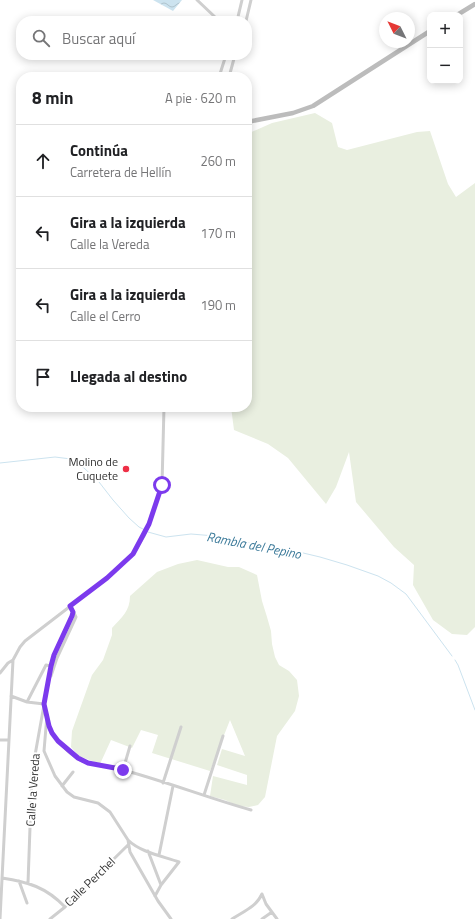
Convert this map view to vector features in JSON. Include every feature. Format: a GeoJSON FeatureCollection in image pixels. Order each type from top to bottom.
{"type":"FeatureCollection","features":[{"type":"Feature","properties":{"kind":"street"},"geometry":{"type":"LineString","coordinates":[[197,0],[215,16]]}},
{"type":"Feature","properties":{"kind":"street"},"geometry":{"type":"LineString","coordinates":[[238,16],[242,0]]}},
{"type":"Feature","properties":{"kind":"street"},"geometry":{"type":"LineString","coordinates":[[247,16],[251,0]]}},
{"type":"Feature","properties":{"kind":"street"},"geometry":{"type":"LineString","coordinates":[[462,12],[475,4]]}},
{"type":"Feature","properties":{"kind":"street"},"geometry":{"type":"LineString","coordinates":[[252,121],[293,113],[313,106],[427,33]]}},
{"type":"Feature","properties":{"kind":"street"},"geometry":{"type":"LineString","coordinates":[[221,72],[224,60]]}},
{"type":"Feature","properties":{"kind":"street"},"geometry":{"type":"LineString","coordinates":[[230,72],[234,60]]}},
{"type":"Feature","properties":{"kind":"street"},"geometry":{"type":"LineString","coordinates":[[0,919],[2,878],[1,865],[6,807],[13,660],[25,641],[107,578],[133,554],[144,536],[162,485],[164,412]]}},
{"type":"Feature","properties":{"kind":"street"},"geometry":{"type":"LineString","coordinates":[[50,679],[57,658],[76,617],[70,606]]}},
{"type":"Feature","properties":{"kind":"street","name":"Calle la Vereda"},"geometry":{"type":"LineString","coordinates":[[28,883],[32,772],[50,679],[51,666],[54,655],[73,612]]}},
{"type":"Feature","properties":{"kind":"street"},"geometry":{"type":"LineString","coordinates":[[0,673],[8,663],[13,660]]}},
{"type":"Feature","properties":{"kind":"street"},"geometry":{"type":"LineString","coordinates":[[27,702],[46,665],[51,666]]}},
{"type":"Feature","properties":{"kind":"street"},"geometry":{"type":"LineString","coordinates":[[12,696],[27,702],[44,704],[52,733],[78,758],[88,763],[123,770],[250,810]]}},
{"type":"Feature","properties":{"kind":"street"},"geometry":{"type":"LineString","coordinates":[[47,718],[44,751],[51,769],[66,792],[74,797],[92,800],[104,806],[134,846],[179,862],[161,885],[155,896]]}},
{"type":"Feature","properties":{"kind":"street"},"geometry":{"type":"LineString","coordinates":[[163,783],[181,727]]}},
{"type":"Feature","properties":{"kind":"street"},"geometry":{"type":"LineString","coordinates":[[204,795],[223,736]]}},
{"type":"Feature","properties":{"kind":"street"},"geometry":{"type":"LineString","coordinates":[[0,740],[9,740]]}},
{"type":"Feature","properties":{"kind":"street"},"geometry":{"type":"LineString","coordinates":[[123,770],[130,746]]}},
{"type":"Feature","properties":{"kind":"street"},"geometry":{"type":"LineString","coordinates":[[62,786],[73,772]]}},
{"type":"Feature","properties":{"kind":"street"},"geometry":{"type":"LineString","coordinates":[[159,855],[173,786]]}},
{"type":"Feature","properties":{"kind":"street"},"geometry":{"type":"LineString","coordinates":[[0,807],[6,807]]}},
{"type":"Feature","properties":{"kind":"street"},"geometry":{"type":"LineString","coordinates":[[128,840],[130,852],[155,896],[171,919]]}},
{"type":"Feature","properties":{"kind":"street","name":"Calle Perchel"},"geometry":{"type":"LineString","coordinates":[[50,919],[65,907],[128,845]]}},
{"type":"Feature","properties":{"kind":"street"},"geometry":{"type":"LineString","coordinates":[[148,851],[161,885]]}},
{"type":"Feature","properties":{"kind":"street"},"geometry":{"type":"LineString","coordinates":[[2,878],[28,883],[47,891],[65,907]]}},
{"type":"Feature","properties":{"kind":"street"},"geometry":{"type":"LineString","coordinates":[[19,881],[28,903]]}},
{"type":"Feature","properties":{"kind":"street"},"geometry":{"type":"LineString","coordinates":[[232,919],[254,905],[262,894],[266,904],[277,919]]}},
{"type":"Feature","properties":{"kind":"street"},"geometry":{"type":"LineString","coordinates":[[262,919],[272,912]]}},
{"type":"Feature","properties":{"kind":"green space"},"geometry":{"type":"Polygon","coordinates":[[[315,113],[332,123],[338,147],[347,150],[417,132],[430,131],[448,184],[456,197],[475,183],[475,627],[467,635],[452,634],[433,620],[413,585],[414,565],[394,547],[356,502],[349,452],[336,487],[326,504],[288,458],[268,444],[234,430],[232,412],[252,412],[252,132],[272,123],[315,113]]]}},
{"type":"Feature","properties":{"kind":"green space"},"geometry":{"type":"Polygon","coordinates":[[[197,560],[228,567],[239,567],[257,575],[262,601],[271,631],[275,657],[279,665],[289,671],[297,680],[299,696],[295,711],[277,736],[265,797],[258,805],[249,807],[238,806],[225,800],[210,796],[213,776],[247,785],[247,775],[217,765],[222,749],[245,756],[230,720],[210,771],[152,753],[158,735],[141,730],[132,748],[111,740],[100,764],[79,756],[71,747],[72,731],[92,675],[103,660],[112,635],[112,628],[129,606],[130,596],[157,572],[178,564],[197,560]]]}},
{"type":"Feature","properties":{"kind":"water"},"geometry":{"type":"Polygon","coordinates":[[[153,0],[182,0],[173,11],[153,0]]]}},
{"type":"Feature","properties":{"kind":"waterway","name":"Rambla del Pepino"},"geometry":{"type":"LineString","coordinates":[[0,463],[55,457],[71,459],[84,468],[99,482],[129,518],[145,530]]}},
{"type":"Feature","properties":{"kind":"waterway","name":"Rambla del Pepino"},"geometry":{"type":"LineString","coordinates":[[148,532],[166,537],[191,534],[227,537],[286,552],[299,552],[320,557],[378,576],[406,594],[452,656]]}},
{"type":"Feature","properties":{"kind":"waterway","name":"Rambla del Pepino"},"geometry":{"type":"LineString","coordinates":[[455,660],[475,710]]}},
{"type":"Feature","properties":{"kind":"place","name":"Molino de Cuquete"},"geometry":{"type":"Point","coordinates":[126,469]}},
{"type":"Feature","properties":{"kind":"route"},"geometry":{"type":"LineString","coordinates":[[123,770],[99,766],[78,758],[58,741],[52,733],[44,704],[54,655],[72,616],[73,612],[70,606],[107,578],[133,554],[144,536],[162,485]]}}]}
